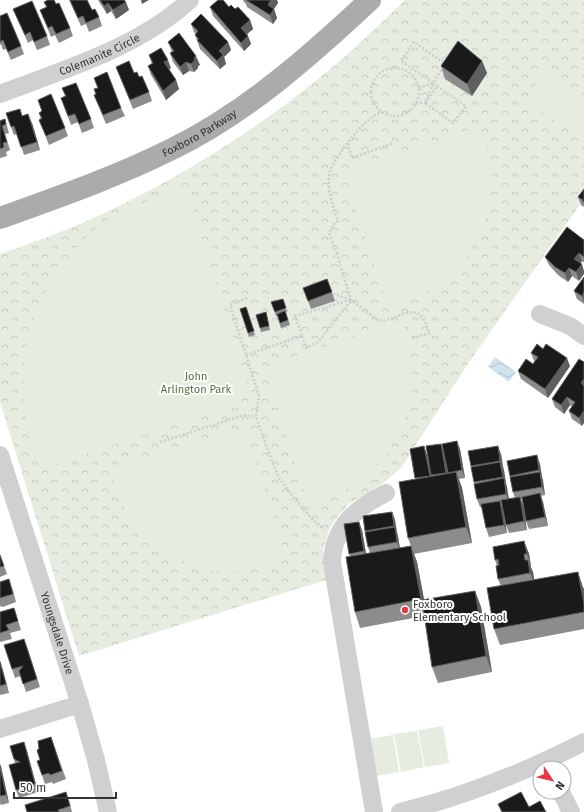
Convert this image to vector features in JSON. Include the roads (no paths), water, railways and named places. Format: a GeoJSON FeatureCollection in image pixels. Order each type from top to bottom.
{"type":"FeatureCollection","features":[{"type":"Feature","properties":{"kind":"main road","name":"Foxboro Parkway"},"geometry":{"type":"LineString","coordinates":[[0,218],[110,178],[173,149],[224,119],[278,80],[336,32],[370,0]]}},
{"type":"Feature","properties":{"kind":"street","name":"Colemanite Circle"},"geometry":{"type":"LineString","coordinates":[[0,94],[124,44],[156,27],[190,0]]}},
{"type":"Feature","properties":{"kind":"street"},"geometry":{"type":"LineString","coordinates":[[540,314],[570,326],[584,336]]}},
{"type":"Feature","properties":{"kind":"street","name":"Youngsdale Drive"},"geometry":{"type":"LineString","coordinates":[[0,456],[80,704],[96,760],[108,812]]}},
{"type":"Feature","properties":{"kind":"street"},"geometry":{"type":"LineString","coordinates":[[374,812],[332,562],[332,551],[338,534],[349,517],[361,507],[386,492]]}},
{"type":"Feature","properties":{"kind":"street"},"geometry":{"type":"LineString","coordinates":[[0,729],[80,704]]}},
{"type":"Feature","properties":{"kind":"street"},"geometry":{"type":"LineString","coordinates":[[555,760],[584,742]]}},
{"type":"Feature","properties":{"kind":"street"},"geometry":{"type":"LineString","coordinates":[[400,812],[465,794],[532,770]]}},
{"type":"Feature","properties":{"kind":"street"},"geometry":{"type":"LineString","coordinates":[[565,800],[571,812]]}},
{"type":"Feature","properties":{"kind":"water"},"geometry":{"type":"Polygon","coordinates":[[[495,357],[516,372],[509,382],[488,367],[495,357]]]}},
{"type":"Feature","properties":{"kind":"place","name":"Foxboro Elementary School"},"geometry":{"type":"Point","coordinates":[405,610]}},
{"type":"Feature","properties":{"kind":"park label","name":"John Arlington Park"},"geometry":{"type":"Point","coordinates":[196,382]}}]}
